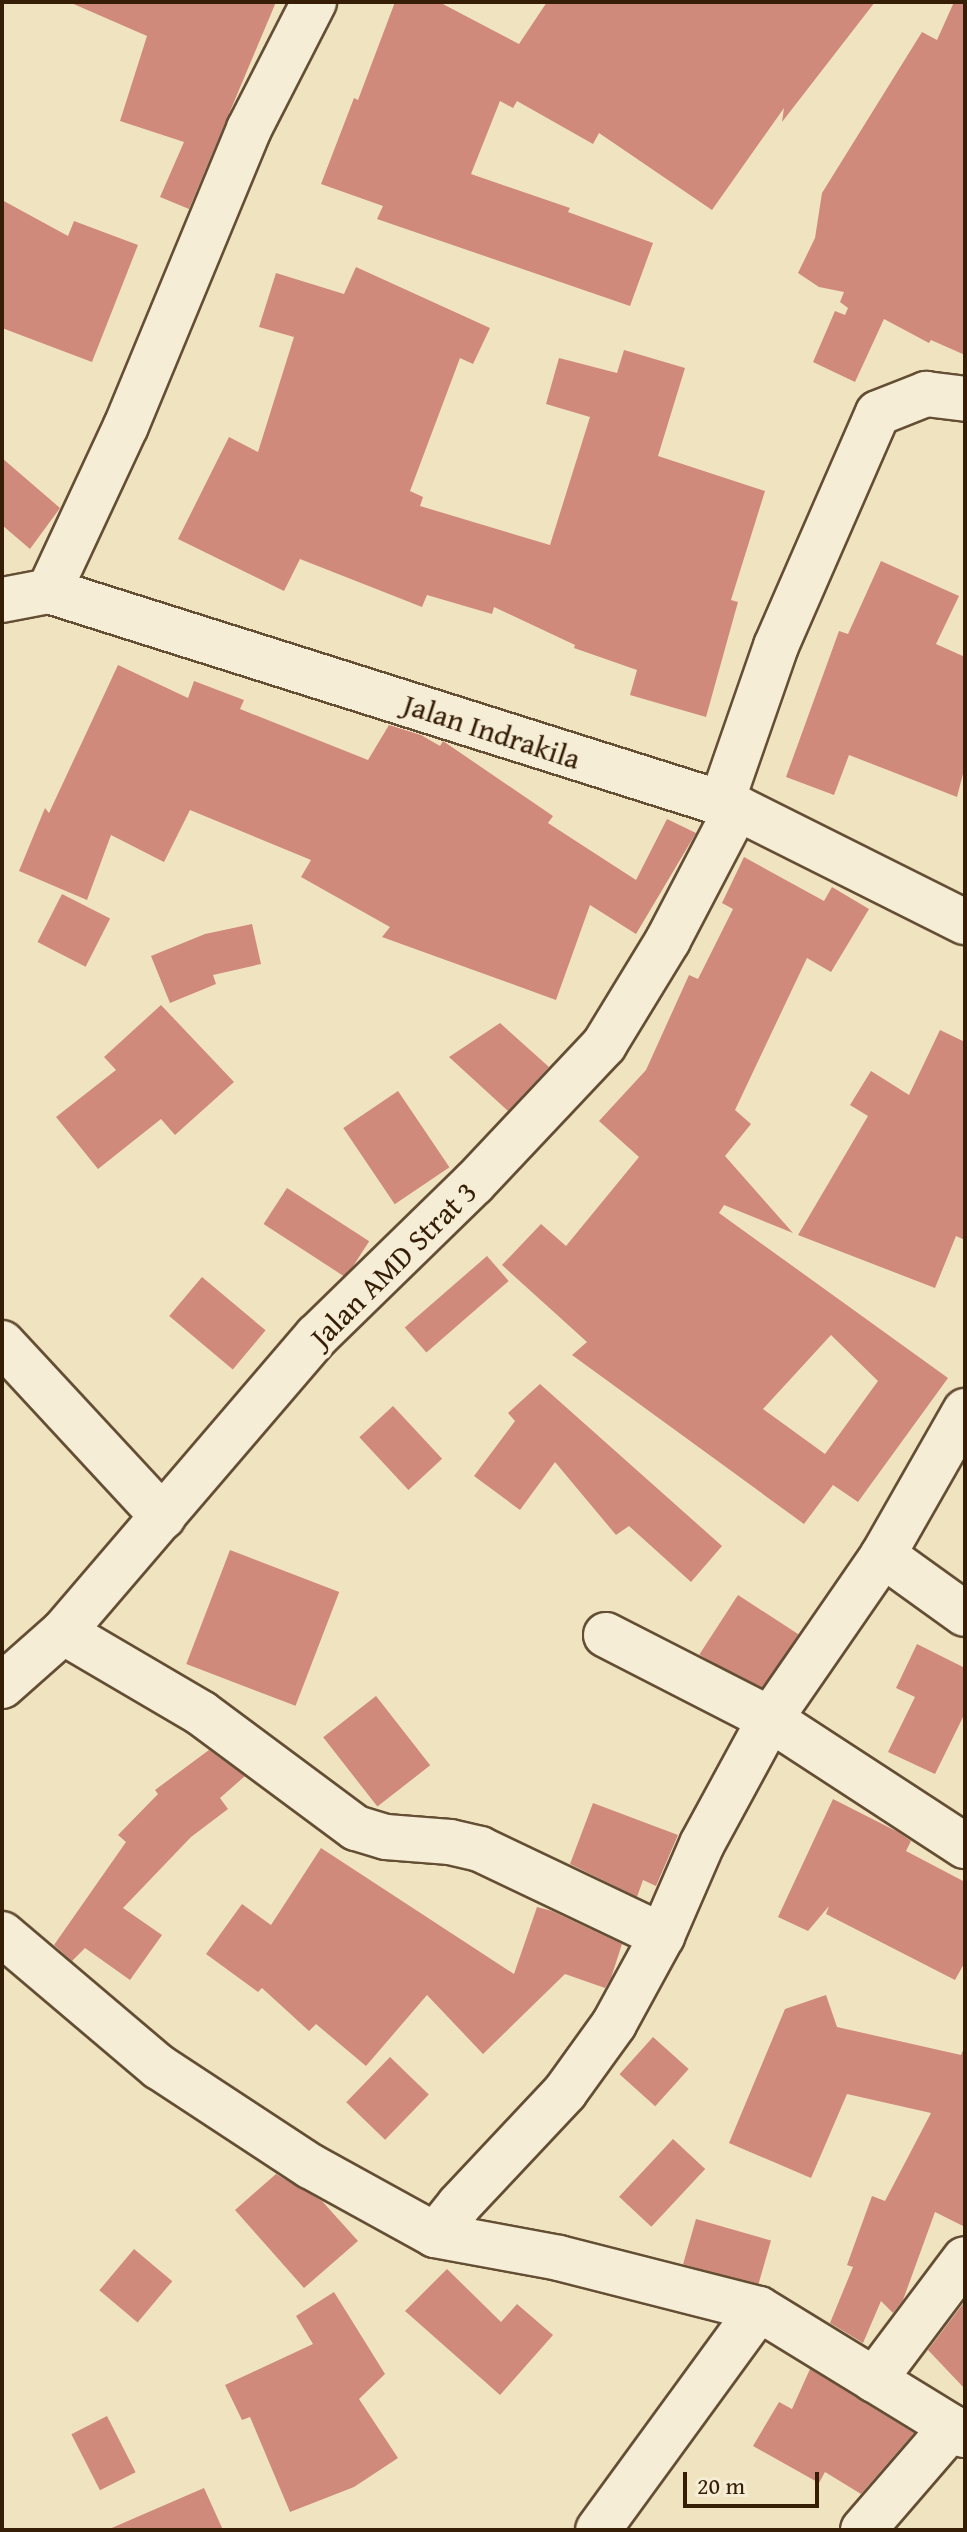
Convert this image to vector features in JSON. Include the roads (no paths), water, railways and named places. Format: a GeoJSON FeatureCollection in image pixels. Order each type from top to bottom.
{"type":"FeatureCollection","features":[{"type":"Feature","properties":{"kind":"street"},"geometry":{"type":"LineString","coordinates":[[49,591],[126,426],[249,129],[314,2]]}},
{"type":"Feature","properties":{"kind":"street","name":"Jalan AMD Strat 3"},"geometry":{"type":"LineString","coordinates":[[2,1686],[63,1632],[317,1336],[474,1183],[604,1045],[668,940],[729,806],[776,646],[878,413],[926,394],[941,393],[965,399]]}},
{"type":"Feature","properties":{"kind":"street","name":"Jalan Indrakila"},"geometry":{"type":"LineString","coordinates":[[2,600],[49,591],[729,806],[965,922]]}},
{"type":"Feature","properties":{"kind":"street"},"geometry":{"type":"LineString","coordinates":[[2,1343],[163,1517]]}},
{"type":"Feature","properties":{"kind":"street"},"geometry":{"type":"LineString","coordinates":[[435,2235],[459,2205],[565,2092],[614,2024],[662,1936],[702,1844],[770,1719],[883,1555],[965,1411]]}},
{"type":"Feature","properties":{"kind":"street"},"geometry":{"type":"LineString","coordinates":[[883,1555],[965,1614]]}},
{"type":"Feature","properties":{"kind":"street"},"geometry":{"type":"LineString","coordinates":[[63,1632],[201,1713],[356,1828],[386,1837],[450,1842],[480,1849],[662,1936]]}},
{"type":"Feature","properties":{"kind":"street"},"geometry":{"type":"LineString","coordinates":[[606,1635],[770,1719],[965,1846]]}},
{"type":"Feature","properties":{"kind":"street"},"geometry":{"type":"LineString","coordinates":[[2,1934],[159,2067],[310,2166],[435,2235],[559,2258],[759,2309],[958,2431],[863,2530]]}},
{"type":"Feature","properties":{"kind":"street"},"geometry":{"type":"LineString","coordinates":[[874,2380],[965,2259]]}},
{"type":"Feature","properties":{"kind":"street"},"geometry":{"type":"LineString","coordinates":[[598,2530],[759,2309]]}}]}
